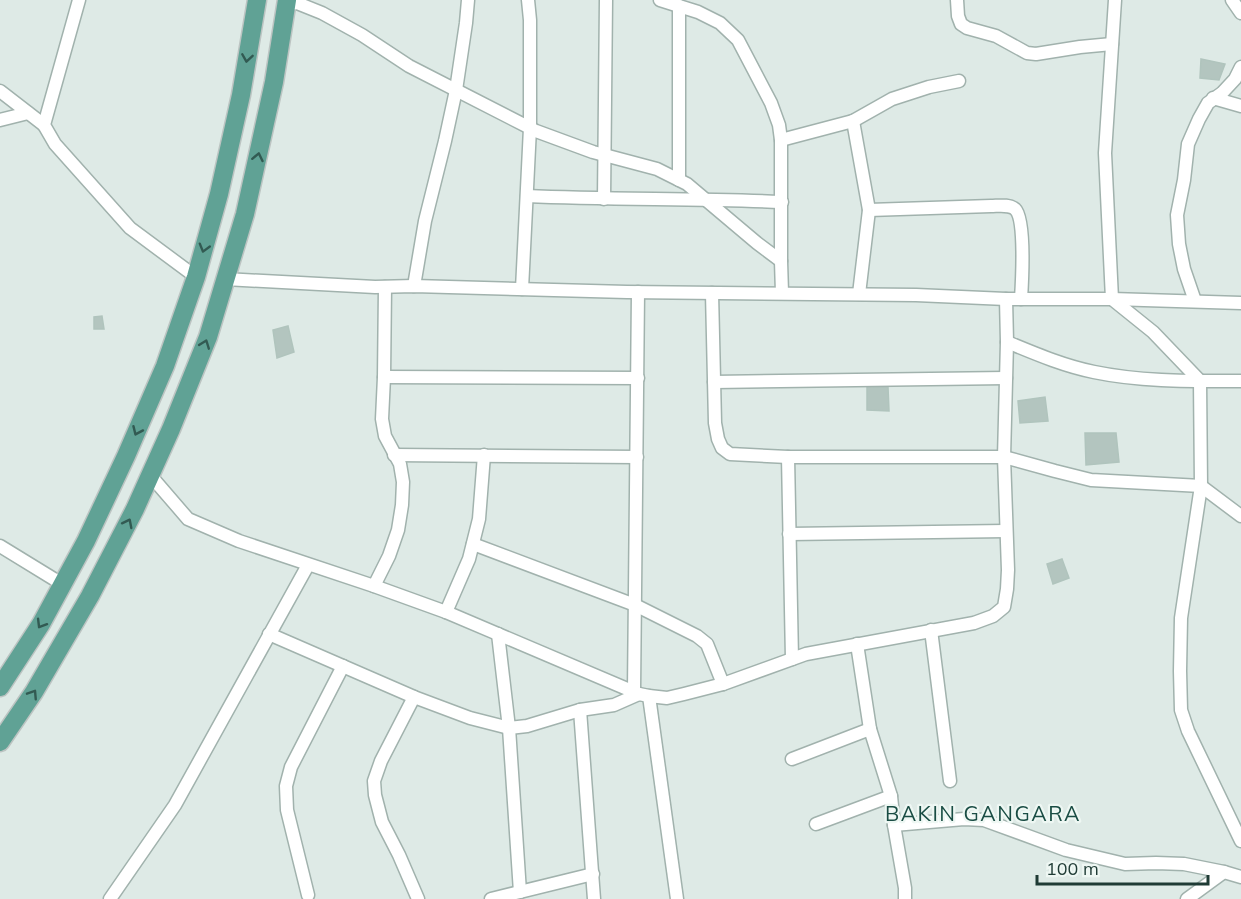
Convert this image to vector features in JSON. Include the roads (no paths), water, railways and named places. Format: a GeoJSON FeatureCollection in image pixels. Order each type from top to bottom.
{"type":"FeatureCollection","features":[{"type":"Feature","properties":{"kind":"main road"},"geometry":{"type":"LineString","coordinates":[[0,687],[41,624],[86,541],[165,366],[196,277],[219,194],[241,95],[257,0]]}},
{"type":"Feature","properties":{"kind":"main road"},"geometry":{"type":"LineString","coordinates":[[0,742],[34,692],[90,596],[135,509],[171,429],[208,337],[245,214],[274,82],[287,2]]}},
{"type":"Feature","properties":{"kind":"street"},"geometry":{"type":"LineString","coordinates":[[44,125],[79,0]]}},
{"type":"Feature","properties":{"kind":"street"},"geometry":{"type":"LineString","coordinates":[[414,285],[425,221],[456,90],[468,0]]}},
{"type":"Feature","properties":{"kind":"street"},"geometry":{"type":"LineString","coordinates":[[522,289],[530,128],[528,0]]}},
{"type":"Feature","properties":{"kind":"street"},"geometry":{"type":"LineString","coordinates":[[604,199],[606,0]]}},
{"type":"Feature","properties":{"kind":"street"},"geometry":{"type":"LineString","coordinates":[[660,0],[698,12],[720,23],[738,40],[771,103],[782,140],[782,293]]}},
{"type":"Feature","properties":{"kind":"street"},"geometry":{"type":"LineString","coordinates":[[957,0],[961,24],[967,28],[996,36],[1027,53],[1036,54],[1112,44]]}},
{"type":"Feature","properties":{"kind":"street"},"geometry":{"type":"LineString","coordinates":[[1115,0],[1105,153],[1112,299],[1154,332],[1200,381],[1201,486],[1181,618],[1181,710],[1188,731],[1241,841]]}},
{"type":"Feature","properties":{"kind":"street"},"geometry":{"type":"LineString","coordinates":[[1232,0],[1241,13]]}},
{"type":"Feature","properties":{"kind":"street"},"geometry":{"type":"LineString","coordinates":[[287,2],[297,3],[322,13],[362,35],[409,66],[530,128],[604,155],[657,169],[680,180],[781,261]]}},
{"type":"Feature","properties":{"kind":"street"},"geometry":{"type":"LineString","coordinates":[[679,6],[680,180]]}},
{"type":"Feature","properties":{"kind":"street"},"geometry":{"type":"LineString","coordinates":[[1195,302],[1184,269],[1177,215],[1188,144],[1198,119],[1208,103],[1222,93],[1235,79],[1241,67]]}},
{"type":"Feature","properties":{"kind":"street"},"geometry":{"type":"LineString","coordinates":[[782,140],[853,121],[892,99],[929,87],[959,81]]}},
{"type":"Feature","properties":{"kind":"street"},"geometry":{"type":"LineString","coordinates":[[0,91],[44,125],[55,144],[130,228],[196,277]]}},
{"type":"Feature","properties":{"kind":"street"},"geometry":{"type":"LineString","coordinates":[[1213,98],[1241,106]]}},
{"type":"Feature","properties":{"kind":"street"},"geometry":{"type":"LineString","coordinates":[[0,120],[28,113]]}},
{"type":"Feature","properties":{"kind":"street"},"geometry":{"type":"LineString","coordinates":[[853,121],[869,210],[859,294]]}},
{"type":"Feature","properties":{"kind":"street"},"geometry":{"type":"LineString","coordinates":[[527,196],[782,202]]}},
{"type":"Feature","properties":{"kind":"street"},"geometry":{"type":"LineString","coordinates":[[869,210],[1009,206],[1019,216],[1021,225],[1023,262],[1021,299]]}},
{"type":"Feature","properties":{"kind":"street"},"geometry":{"type":"LineString","coordinates":[[225,279],[385,287],[414,285],[638,292],[916,295],[1241,303]]}},
{"type":"Feature","properties":{"kind":"street"},"geometry":{"type":"LineString","coordinates":[[374,586],[398,530],[403,482],[400,464],[385,436],[381,419],[385,287]]}},
{"type":"Feature","properties":{"kind":"street"},"geometry":{"type":"LineString","coordinates":[[638,292],[635,605],[640,694],[677,899]]}},
{"type":"Feature","properties":{"kind":"street"},"geometry":{"type":"LineString","coordinates":[[712,292],[714,423],[722,448],[730,454],[788,457],[1004,457],[1091,480],[1201,486],[1241,516]]}},
{"type":"Feature","properties":{"kind":"street"},"geometry":{"type":"LineString","coordinates":[[150,475],[188,519],[239,541],[446,612],[640,694],[667,698],[723,684],[806,654],[974,623],[993,616],[1004,607],[1008,570],[1004,457],[1006,299]]}},
{"type":"Feature","properties":{"kind":"street"},"geometry":{"type":"LineString","coordinates":[[1007,342],[1059,363],[1095,372],[1135,378],[1241,381]]}},
{"type":"Feature","properties":{"kind":"street"},"geometry":{"type":"LineString","coordinates":[[384,377],[638,378]]}},
{"type":"Feature","properties":{"kind":"street"},"geometry":{"type":"LineString","coordinates":[[714,382],[1006,378]]}},
{"type":"Feature","properties":{"kind":"street"},"geometry":{"type":"LineString","coordinates":[[394,455],[637,457]]}},
{"type":"Feature","properties":{"kind":"street"},"geometry":{"type":"LineString","coordinates":[[446,612],[470,559],[479,519],[484,455]]}},
{"type":"Feature","properties":{"kind":"street"},"geometry":{"type":"LineString","coordinates":[[788,457],[792,659]]}},
{"type":"Feature","properties":{"kind":"street"},"geometry":{"type":"LineString","coordinates":[[789,534],[1006,531]]}},
{"type":"Feature","properties":{"kind":"street"},"geometry":{"type":"LineString","coordinates":[[473,544],[635,605],[698,636],[707,644],[723,684]]}},
{"type":"Feature","properties":{"kind":"street"},"geometry":{"type":"LineString","coordinates":[[0,546],[62,584]]}},
{"type":"Feature","properties":{"kind":"street"},"geometry":{"type":"LineString","coordinates":[[110,899],[180,795],[308,565]]}},
{"type":"Feature","properties":{"kind":"street"},"geometry":{"type":"LineString","coordinates":[[931,630],[950,781]]}},
{"type":"Feature","properties":{"kind":"street"},"geometry":{"type":"LineString","coordinates":[[269,634],[414,697],[470,718],[509,728],[527,726],[580,710],[615,705],[640,694]]}},
{"type":"Feature","properties":{"kind":"street"},"geometry":{"type":"LineString","coordinates":[[498,634],[509,728],[520,892]]}},
{"type":"Feature","properties":{"kind":"street"},"geometry":{"type":"LineString","coordinates":[[857,644],[870,729],[891,796],[905,899]]}},
{"type":"Feature","properties":{"kind":"street"},"geometry":{"type":"LineString","coordinates":[[308,895],[287,810],[286,786],[291,767],[343,666]]}},
{"type":"Feature","properties":{"kind":"street"},"geometry":{"type":"LineString","coordinates":[[414,697],[381,761],[374,781],[382,822],[418,899]]}},
{"type":"Feature","properties":{"kind":"street"},"geometry":{"type":"LineString","coordinates":[[580,710],[594,899]]}},
{"type":"Feature","properties":{"kind":"street"},"geometry":{"type":"LineString","coordinates":[[792,759],[870,729]]}},
{"type":"Feature","properties":{"kind":"street"},"geometry":{"type":"LineString","coordinates":[[816,824],[891,796]]}},
{"type":"Feature","properties":{"kind":"street"},"geometry":{"type":"LineString","coordinates":[[894,825],[964,819],[984,820],[1065,850],[1125,864],[1184,864],[1241,877]]}},
{"type":"Feature","properties":{"kind":"street"},"geometry":{"type":"LineString","coordinates":[[1187,899],[1224,872]]}},
{"type":"Feature","properties":{"kind":"street"},"geometry":{"type":"LineString","coordinates":[[491,899],[593,874]]}},
{"type":"Feature","properties":{"kind":"district","name":"BAKIN GANGARA"},"geometry":{"type":"Point","coordinates":[983,813]}}]}
